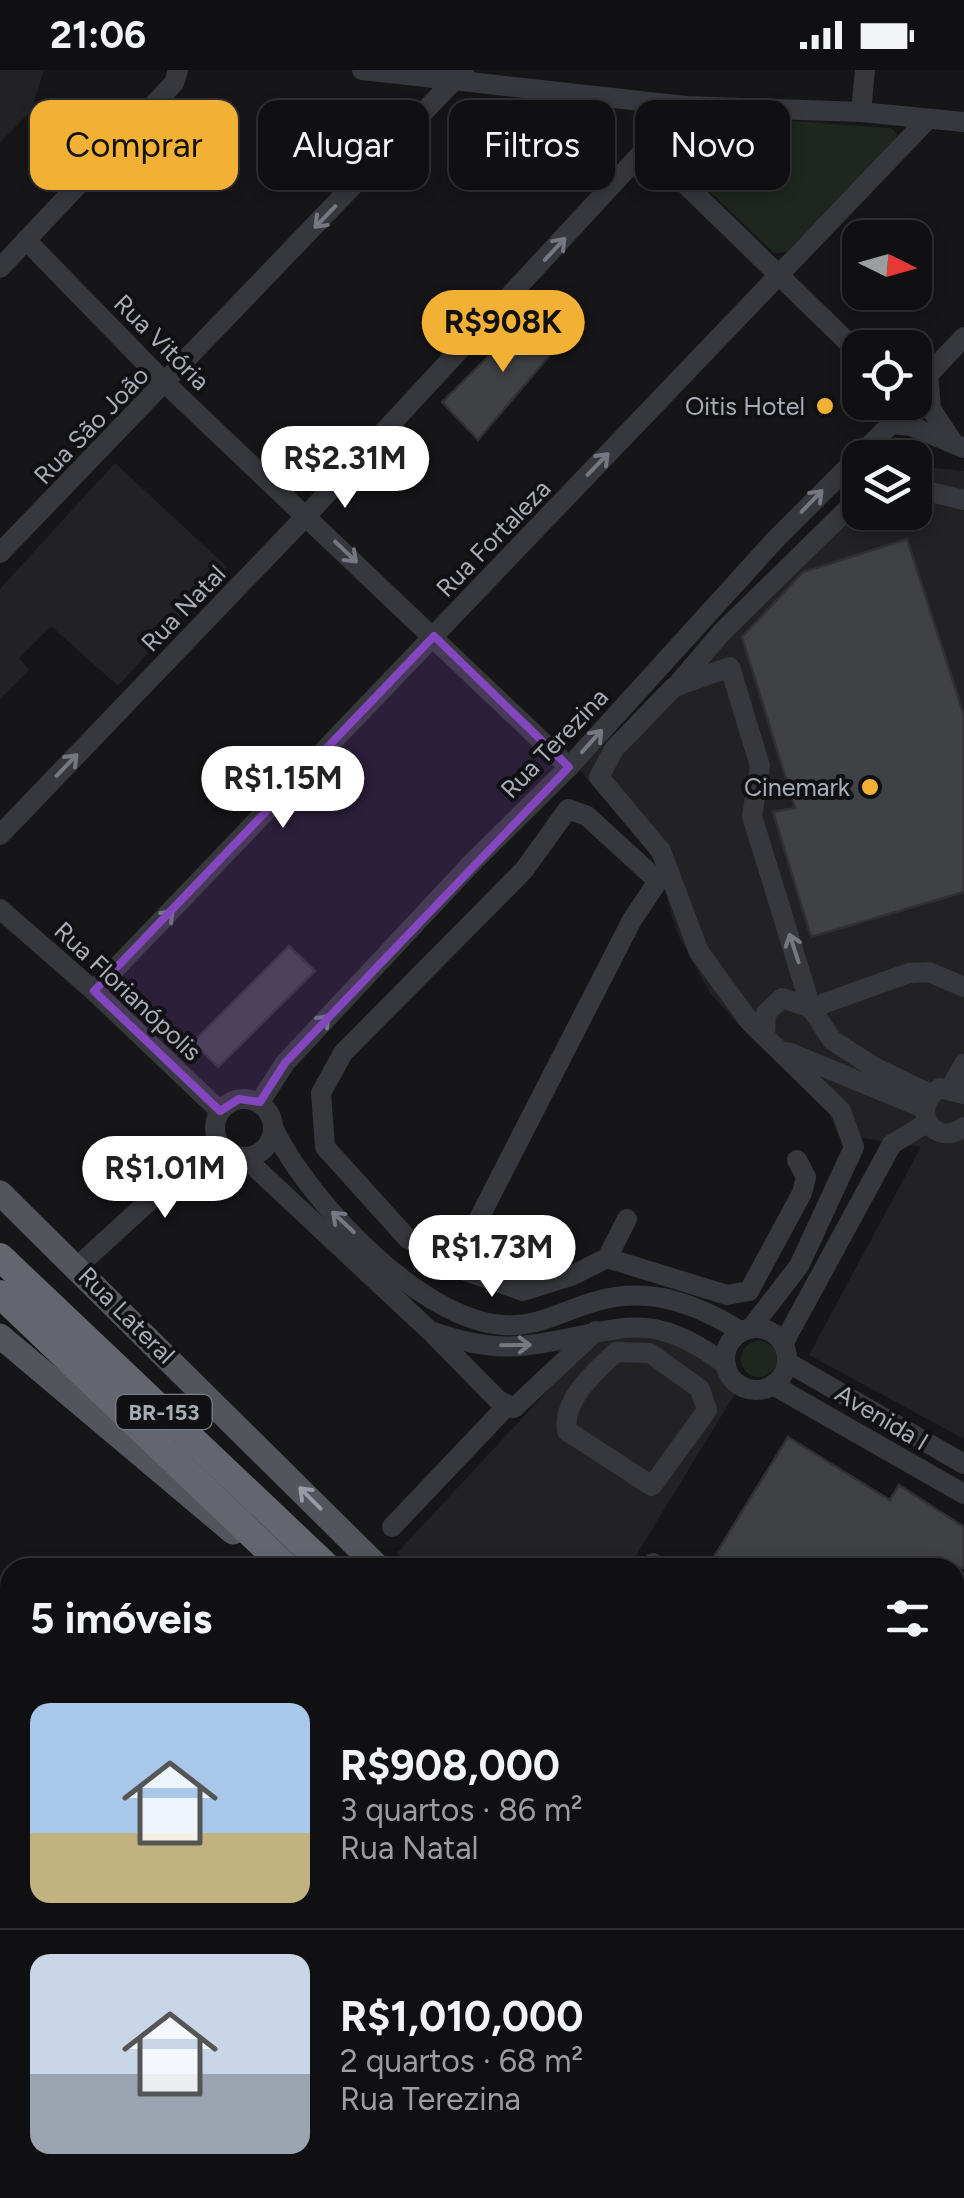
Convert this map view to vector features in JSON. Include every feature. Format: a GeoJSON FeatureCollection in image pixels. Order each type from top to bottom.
{"type":"FeatureCollection","features":[{"type":"Feature","properties":{"kind":"highway","name":"BR-153"},"geometry":{"type":"LineString","coordinates":[[0,1257],[317,1558]]}},
{"type":"Feature","properties":{"kind":"highway","name":"BR-153"},"geometry":{"type":"LineString","coordinates":[[0,1294],[277,1558]]}},
{"type":"Feature","properties":{"kind":"main road","name":"Rua Lateral"},"geometry":{"type":"LineString","coordinates":[[0,1193],[369,1558]]}},
{"type":"Feature","properties":{"kind":"main road"},"geometry":{"type":"LineString","coordinates":[[0,1337],[265,1558]]}},
{"type":"Feature","properties":{"kind":"street"},"geometry":{"type":"LineString","coordinates":[[0,268],[174,83],[178,70]]}},
{"type":"Feature","properties":{"kind":"street"},"geometry":{"type":"LineString","coordinates":[[362,70],[458,76],[640,100]]}},
{"type":"Feature","properties":{"kind":"street"},"geometry":{"type":"LineString","coordinates":[[861,112],[865,70]]}},
{"type":"Feature","properties":{"kind":"street","name":"Rua São João"},"geometry":{"type":"LineString","coordinates":[[0,553],[458,76]]}},
{"type":"Feature","properties":{"kind":"street"},"geometry":{"type":"LineString","coordinates":[[790,110],[964,122]]}},
{"type":"Feature","properties":{"kind":"street","name":"Rua Fortaleza"},"geometry":{"type":"LineString","coordinates":[[94,991],[928,119]]}},
{"type":"Feature","properties":{"kind":"street","name":"Rua Natal"},"geometry":{"type":"LineString","coordinates":[[0,835],[307,515],[635,164]]}},
{"type":"Feature","properties":{"kind":"street"},"geometry":{"type":"LineString","coordinates":[[691,190],[842,337]]}},
{"type":"Feature","properties":{"kind":"street","name":"Rua Vitória"},"geometry":{"type":"LineString","coordinates":[[26,240],[166,384],[568,767]]}},
{"type":"Feature","properties":{"kind":"street"},"geometry":{"type":"LineString","coordinates":[[932,366],[964,338]]}},
{"type":"Feature","properties":{"kind":"street"},"geometry":{"type":"LineString","coordinates":[[932,409],[957,444]]}},
{"type":"Feature","properties":{"kind":"street"},"geometry":{"type":"LineString","coordinates":[[889,420],[890,424],[957,444]]}},
{"type":"Feature","properties":{"kind":"street","name":"Rua Terezina"},"geometry":{"type":"LineString","coordinates":[[260,1102],[285,1063],[470,864],[568,767],[774,541],[890,424]]}},
{"type":"Feature","properties":{"kind":"street"},"geometry":{"type":"LineString","coordinates":[[932,494],[964,500]]}},
{"type":"Feature","properties":{"kind":"street"},"geometry":{"type":"LineString","coordinates":[[726,1366],[728,1346],[747,1330],[799,1266],[854,1147],[841,1111],[771,1041],[700,952],[664,878],[661,852],[599,777],[607,758],[722,632],[842,515]]}},
{"type":"Feature","properties":{"kind":"street"},"geometry":{"type":"LineString","coordinates":[[722,632],[760,766],[752,816],[811,1008],[832,1040],[927,1108],[946,1135],[963,1129]]}},
{"type":"Feature","properties":{"kind":"street"},"geometry":{"type":"LineString","coordinates":[[674,687],[730,667]]}},
{"type":"Feature","properties":{"kind":"street"},"geometry":{"type":"LineString","coordinates":[[587,816],[609,790]]}},
{"type":"Feature","properties":{"kind":"street"},"geometry":{"type":"LineString","coordinates":[[626,1219],[607,1258],[571,1276],[523,1291],[454,1267],[408,1240],[325,1147],[321,1093],[343,1052],[524,870],[568,809],[587,816],[664,878]]}},
{"type":"Feature","properties":{"kind":"street"},"geometry":{"type":"LineString","coordinates":[[454,1267],[632,920],[664,878]]}},
{"type":"Feature","properties":{"kind":"street","name":"Rua Florianópolis"},"geometry":{"type":"LineString","coordinates":[[0,910],[94,991],[220,1111]]}},
{"type":"Feature","properties":{"kind":"street"},"geometry":{"type":"LineString","coordinates":[[771,1041],[766,1013],[776,1000],[791,998],[811,1008],[908,974],[930,972],[964,988]]}},
{"type":"Feature","properties":{"kind":"street"},"geometry":{"type":"LineString","coordinates":[[771,1041],[927,1108]]}},
{"type":"Feature","properties":{"kind":"street"},"geometry":{"type":"LineString","coordinates":[[430,1331],[458,1341],[525,1346],[624,1324],[678,1334],[726,1366],[745,1388],[773,1385],[785,1353],[892,1144],[927,1108],[957,1090],[964,1064]]}},
{"type":"Feature","properties":{"kind":"street"},"geometry":{"type":"LineString","coordinates":[[273,1127],[262,1151],[244,1157],[229,1154],[217,1139],[215,1125],[220,1111],[238,1099],[260,1102],[273,1127],[285,1154],[320,1200],[418,1292],[459,1316],[486,1324],[516,1325],[598,1300],[661,1296],[747,1330],[770,1331],[785,1353]]}},
{"type":"Feature","properties":{"kind":"street"},"geometry":{"type":"LineString","coordinates":[[78,1266],[217,1139]]}},
{"type":"Feature","properties":{"kind":"street"},"geometry":{"type":"LineString","coordinates":[[244,1157],[506,1406]]}},
{"type":"Feature","properties":{"kind":"street"},"geometry":{"type":"LineString","coordinates":[[607,1258],[727,1295],[749,1291],[806,1177],[797,1160]]}},
{"type":"Feature","properties":{"kind":"street"},"geometry":{"type":"LineString","coordinates":[[786,1221],[823,1214]]}},
{"type":"Feature","properties":{"kind":"street"},"geometry":{"type":"LineString","coordinates":[[392,1527],[506,1406],[525,1402],[596,1331]]}},
{"type":"Feature","properties":{"kind":"street"},"geometry":{"type":"LineString","coordinates":[[616,1352],[650,1352],[700,1390],[707,1410],[652,1486],[567,1432],[565,1418],[582,1388],[616,1352]]}},
{"type":"Feature","properties":{"kind":"street","name":"Avenida I"},"geometry":{"type":"LineString","coordinates":[[785,1353],[964,1464]]}},
{"type":"Feature","properties":{"kind":"street"},"geometry":{"type":"LineString","coordinates":[[564,1362],[582,1388]]}},
{"type":"Feature","properties":{"kind":"street","name":"Avenida I"},"geometry":{"type":"LineString","coordinates":[[773,1385],[964,1494]]}},
{"type":"Feature","properties":{"kind":"highlighted area"},"geometry":{"type":"Polygon","coordinates":[[[434,636],[569,767],[285,1063],[260,1102],[239,1099],[220,1111],[94,991],[434,636]]]}},
{"type":"Feature","properties":{"kind":"shaded area"},"geometry":{"type":"Polygon","coordinates":[[[0,70],[44,70],[34,100],[30,100],[30,112],[0,142],[0,70]]]}},
{"type":"Feature","properties":{"kind":"shaded area"},"geometry":{"type":"Polygon","coordinates":[[[790,121],[891,128],[897,134],[895,142],[786,252],[774,253],[708,190],[790,190],[790,121]]]}},
{"type":"Feature","properties":{"kind":"shaded area"},"geometry":{"type":"Polygon","coordinates":[[[115,463],[227,567],[118,686],[51,626],[19,658],[29,670],[0,699],[0,589],[115,463]]]}},
{"type":"Feature","properties":{"kind":"shaded area"},"geometry":{"type":"Polygon","coordinates":[[[932,468],[964,471],[964,1439],[809,1355],[921,1147],[838,1134],[820,1092],[739,1025],[710,993],[677,933],[659,870],[648,851],[579,769],[842,512],[842,530],[932,530],[932,468]]]}},
{"type":"Feature","properties":{"kind":"shaded area"},"geometry":{"type":"Polygon","coordinates":[[[619,1322],[704,1351],[736,1392],[635,1558],[402,1558],[397,1553],[605,1329],[619,1322]]]}},
{"type":"Feature","properties":{"kind":"shaded area"},"geometry":{"type":"Polygon","coordinates":[[[759,1341],[772,1346],[777,1359],[772,1372],[759,1377],[746,1372],[741,1359],[746,1346],[759,1341]]]}},
{"type":"Feature","properties":{"kind":"building"},"geometry":{"type":"Polygon","coordinates":[[[537,308],[562,341],[478,440],[442,402],[537,308]]]}},
{"type":"Feature","properties":{"kind":"building"},"geometry":{"type":"Polygon","coordinates":[[[907,539],[964,715],[964,892],[811,937],[773,812],[795,808],[742,637],[803,572],[907,539]]]}},
{"type":"Feature","properties":{"kind":"building"},"geometry":{"type":"Polygon","coordinates":[[[289,946],[315,971],[218,1067],[193,1042],[289,946]]]}},
{"type":"Feature","properties":{"kind":"building"},"geometry":{"type":"Polygon","coordinates":[[[788,1437],[890,1500],[899,1485],[964,1527],[964,1558],[713,1558],[788,1437]]]}},
{"type":"Feature","properties":{"kind":"place","name":"Oitis Hotel"},"geometry":{"type":"Point","coordinates":[825,406]}},
{"type":"Feature","properties":{"kind":"place","name":"Cinemark"},"geometry":{"type":"Point","coordinates":[870,787]}}]}
